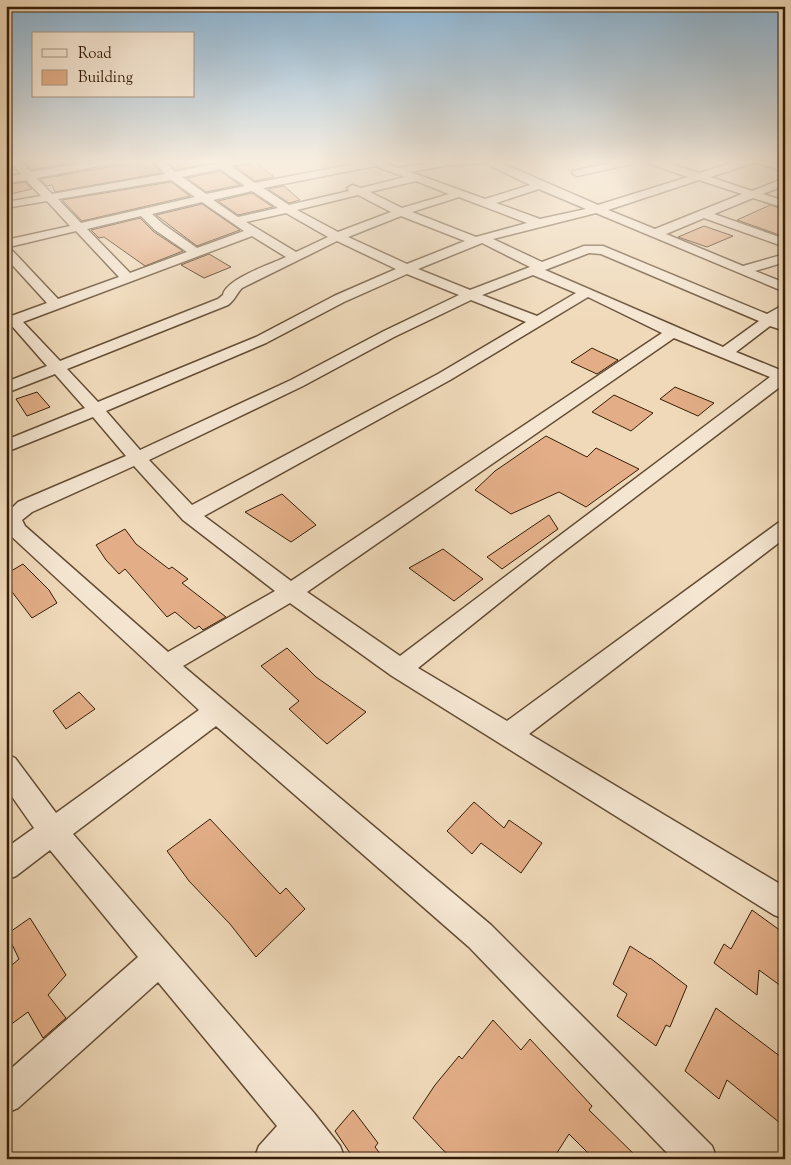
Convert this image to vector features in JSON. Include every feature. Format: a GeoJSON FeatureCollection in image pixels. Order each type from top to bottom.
{"type":"FeatureCollection","features":[{"type":"Feature","properties":{"kind":"street"},"geometry":{"type":"LineString","coordinates":[[67,214],[129,279]]}},
{"type":"Feature","properties":{"kind":"street"},"geometry":{"type":"LineString","coordinates":[[6,244],[134,214]]}},
{"type":"Feature","properties":{"kind":"street"},"geometry":{"type":"LineString","coordinates":[[145,214],[158,228],[195,252]]}},
{"type":"Feature","properties":{"kind":"street"},"geometry":{"type":"LineString","coordinates":[[227,214],[252,232],[295,257]]}},
{"type":"Feature","properties":{"kind":"street"},"geometry":{"type":"LineString","coordinates":[[236,221],[264,214]]}},
{"type":"Feature","properties":{"kind":"street"},"geometry":{"type":"LineString","coordinates":[[296,214],[337,237],[470,295],[537,321]]}},
{"type":"Feature","properties":{"kind":"street"},"geometry":{"type":"LineString","coordinates":[[6,388],[223,302],[230,297],[231,291],[237,284],[337,237],[394,214]]}},
{"type":"Feature","properties":{"kind":"street"},"geometry":{"type":"LineString","coordinates":[[407,214],[478,240],[673,332],[784,377]]}},
{"type":"Feature","properties":{"kind":"street"},"geometry":{"type":"LineString","coordinates":[[517,214],[539,222]]}},
{"type":"Feature","properties":{"kind":"street"},"geometry":{"type":"LineString","coordinates":[[6,447],[261,340],[294,321],[409,268],[478,240],[573,214]]}},
{"type":"Feature","properties":{"kind":"street"},"geometry":{"type":"LineString","coordinates":[[609,214],[785,288]]}},
{"type":"Feature","properties":{"kind":"street"},"geometry":{"type":"LineString","coordinates":[[654,234],[702,214]]}},
{"type":"Feature","properties":{"kind":"street"},"geometry":{"type":"LineString","coordinates":[[704,214],[785,243]]}},
{"type":"Feature","properties":{"kind":"street"},"geometry":{"type":"LineString","coordinates":[[252,232],[10,322],[58,368],[190,515],[291,592],[400,669],[785,904]]}},
{"type":"Feature","properties":{"kind":"street"},"geometry":{"type":"LineString","coordinates":[[700,1159],[480,936],[217,711],[18,531],[12,520],[25,507],[137,458],[297,383],[389,334],[470,295],[588,249],[603,250],[785,328]]}},
{"type":"Feature","properties":{"kind":"street"},"geometry":{"type":"LineString","coordinates":[[6,250],[56,305]]}},
{"type":"Feature","properties":{"kind":"street"},"geometry":{"type":"LineString","coordinates":[[743,270],[785,258]]}},
{"type":"Feature","properties":{"kind":"street"},"geometry":{"type":"LineString","coordinates":[[190,515],[444,377],[587,292]]}},
{"type":"Feature","properties":{"kind":"street"},"geometry":{"type":"LineString","coordinates":[[725,353],[785,308]]}},
{"type":"Feature","properties":{"kind":"street"},"geometry":{"type":"LineString","coordinates":[[167,664],[291,592],[673,332]]}},
{"type":"Feature","properties":{"kind":"street"},"geometry":{"type":"LineString","coordinates":[[400,669],[539,560],[784,377]]}},
{"type":"Feature","properties":{"kind":"street"},"geometry":{"type":"LineString","coordinates":[[508,736],[785,528]]}},
{"type":"Feature","properties":{"kind":"street"},"geometry":{"type":"LineString","coordinates":[[6,866],[54,833],[217,711]]}},
{"type":"Feature","properties":{"kind":"street"},"geometry":{"type":"LineString","coordinates":[[6,766],[54,833],[327,1159]]}},
{"type":"Feature","properties":{"kind":"street"},"geometry":{"type":"LineString","coordinates":[[6,1096],[160,959]]}},
{"type":"Feature","properties":{"kind":"street"},"geometry":{"type":"LineString","coordinates":[[272,1159],[301,1126]]}},
{"type":"Feature","properties":{"kind":"building"},"geometry":{"type":"Polygon","coordinates":[[[76,214],[111,214],[82,221],[76,214]]]}},
{"type":"Feature","properties":{"kind":"building"},"geometry":{"type":"Polygon","coordinates":[[[217,214],[240,230],[197,246],[156,215],[217,214]]]}},
{"type":"Feature","properties":{"kind":"building"},"geometry":{"type":"Polygon","coordinates":[[[749,214],[785,214],[785,237],[737,220],[749,214]]]}},
{"type":"Feature","properties":{"kind":"building"},"geometry":{"type":"Polygon","coordinates":[[[140,218],[154,232],[183,251],[145,266],[104,237],[99,238],[91,230],[140,218]]]}},
{"type":"Feature","properties":{"kind":"building"},"geometry":{"type":"Polygon","coordinates":[[[704,226],[733,236],[707,247],[678,237],[704,226]]]}},
{"type":"Feature","properties":{"kind":"building"},"geometry":{"type":"Polygon","coordinates":[[[209,254],[231,267],[204,278],[181,265],[209,254]]]}},
{"type":"Feature","properties":{"kind":"building"},"geometry":{"type":"Polygon","coordinates":[[[592,348],[618,360],[597,374],[571,362],[592,348]]]}},
{"type":"Feature","properties":{"kind":"building"},"geometry":{"type":"Polygon","coordinates":[[[675,387],[714,403],[698,416],[660,399],[675,387]]]}},
{"type":"Feature","properties":{"kind":"building"},"geometry":{"type":"Polygon","coordinates":[[[37,392],[50,407],[27,416],[16,399],[37,392]]]}},
{"type":"Feature","properties":{"kind":"building"},"geometry":{"type":"Polygon","coordinates":[[[614,395],[653,413],[631,431],[592,412],[614,395]]]}},
{"type":"Feature","properties":{"kind":"building"},"geometry":{"type":"Polygon","coordinates":[[[546,436],[587,457],[596,448],[639,469],[586,507],[559,492],[511,514],[475,490],[495,471],[546,436]]]}},
{"type":"Feature","properties":{"kind":"building"},"geometry":{"type":"Polygon","coordinates":[[[282,494],[316,525],[291,542],[245,512],[282,494]]]}},
{"type":"Feature","properties":{"kind":"building"},"geometry":{"type":"Polygon","coordinates":[[[549,515],[558,529],[502,569],[487,557],[549,515]]]}},
{"type":"Feature","properties":{"kind":"building"},"geometry":{"type":"Polygon","coordinates":[[[125,529],[136,544],[169,569],[172,567],[188,579],[182,583],[226,617],[203,630],[199,626],[195,629],[175,612],[167,617],[125,569],[119,574],[96,545],[125,529]]]}},
{"type":"Feature","properties":{"kind":"building"},"geometry":{"type":"Polygon","coordinates":[[[443,549],[483,579],[454,601],[409,568],[443,549]]]}},
{"type":"Feature","properties":{"kind":"building"},"geometry":{"type":"Polygon","coordinates":[[[23,564],[49,590],[57,603],[32,618],[6,584],[6,574],[23,564]]]}},
{"type":"Feature","properties":{"kind":"building"},"geometry":{"type":"Polygon","coordinates":[[[287,648],[316,677],[366,712],[327,744],[289,709],[299,701],[261,666],[287,648]]]}},
{"type":"Feature","properties":{"kind":"building"},"geometry":{"type":"Polygon","coordinates":[[[79,692],[95,709],[66,729],[53,711],[79,692]]]}},
{"type":"Feature","properties":{"kind":"building"},"geometry":{"type":"Polygon","coordinates":[[[474,802],[504,828],[509,820],[542,843],[521,873],[481,843],[472,854],[447,831],[474,802]]]}},
{"type":"Feature","properties":{"kind":"building"},"geometry":{"type":"Polygon","coordinates":[[[210,819],[280,894],[286,888],[305,909],[256,957],[230,924],[189,881],[167,851],[210,819]]]}},
{"type":"Feature","properties":{"kind":"building"},"geometry":{"type":"Polygon","coordinates":[[[752,910],[785,934],[785,989],[759,970],[757,995],[714,963],[724,944],[731,949],[752,910]]]}},
{"type":"Feature","properties":{"kind":"building"},"geometry":{"type":"Polygon","coordinates":[[[30,918],[66,975],[48,995],[66,1018],[43,1038],[28,1012],[6,1028],[6,970],[19,959],[7,934],[30,918]]]}},
{"type":"Feature","properties":{"kind":"building"},"geometry":{"type":"Polygon","coordinates":[[[630,946],[650,958],[687,986],[670,1027],[666,1025],[656,1046],[617,1016],[627,994],[613,984],[630,946]]]}},
{"type":"Feature","properties":{"kind":"building"},"geometry":{"type":"Polygon","coordinates":[[[716,1008],[785,1060],[785,1127],[727,1080],[719,1099],[685,1071],[716,1008]]]}},
{"type":"Feature","properties":{"kind":"building"},"geometry":{"type":"Polygon","coordinates":[[[493,1020],[521,1050],[530,1039],[592,1106],[589,1110],[639,1159],[594,1159],[569,1134],[553,1159],[453,1159],[442,1149],[413,1118],[435,1085],[459,1056],[462,1059],[493,1020]]]}},
{"type":"Feature","properties":{"kind":"building"},"geometry":{"type":"Polygon","coordinates":[[[353,1110],[378,1143],[375,1147],[384,1159],[354,1159],[335,1131],[353,1110]]]}}]}
